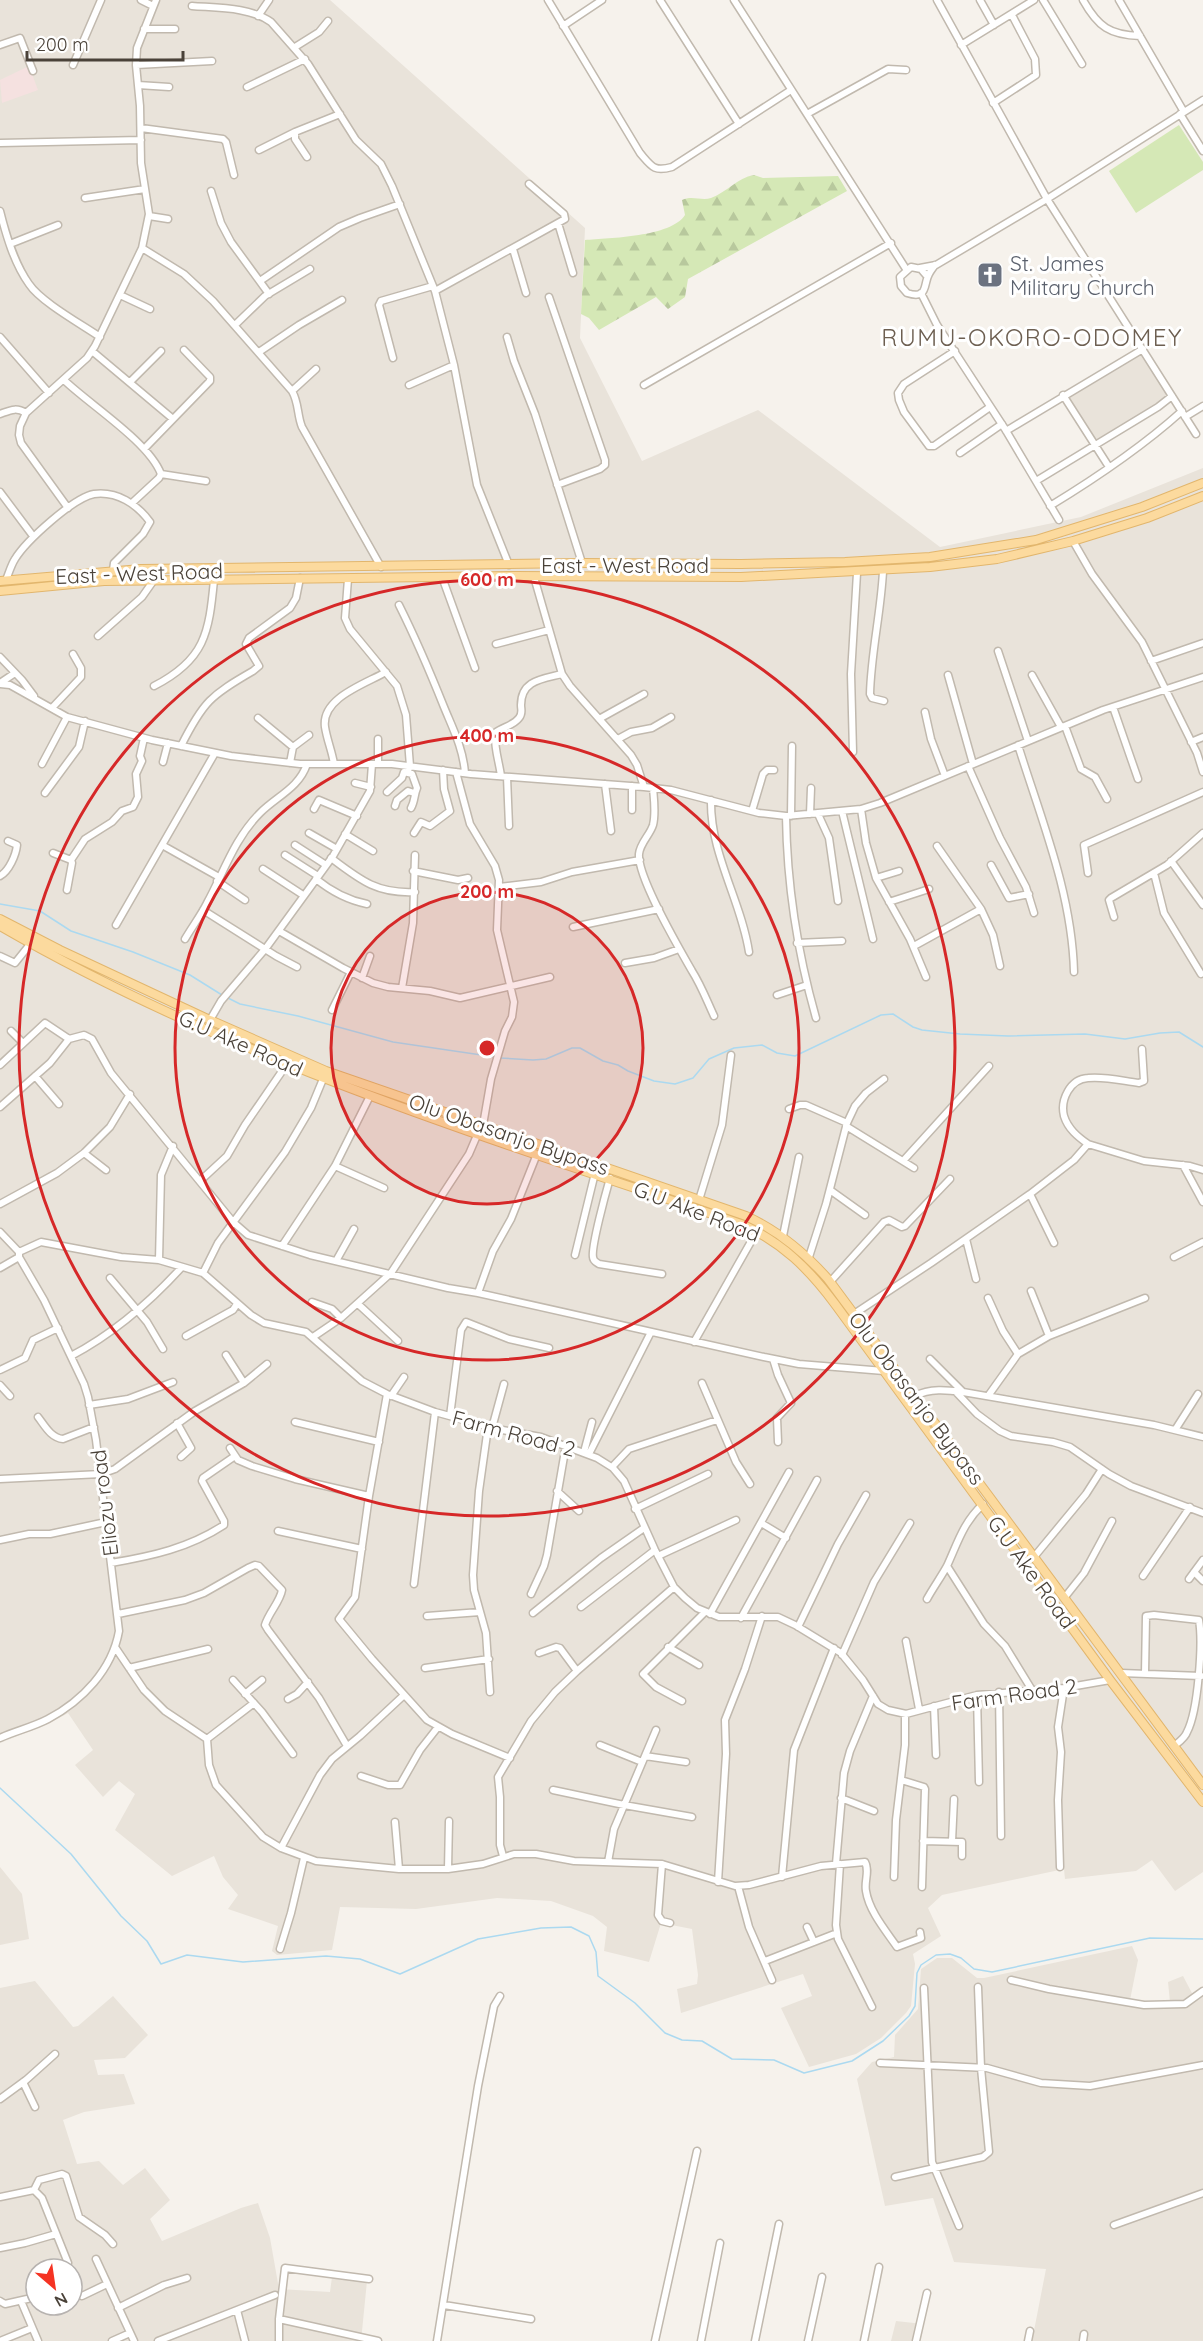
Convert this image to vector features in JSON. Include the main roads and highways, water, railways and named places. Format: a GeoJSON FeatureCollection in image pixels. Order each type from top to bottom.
{"type":"FeatureCollection","features":[{"type":"Feature","properties":{"kind":"main road","name":"East - West Road"},"geometry":{"type":"LineString","coordinates":[[3,581],[113,570],[582,563],[845,562],[965,553],[1036,540],[1073,530],[1142,507],[1203,483]]}},
{"type":"Feature","properties":{"kind":"main road","name":"East - West Road"},"geometry":{"type":"LineString","coordinates":[[0,591],[85,582],[154,580],[741,577],[883,571],[997,559],[1073,541],[1147,518],[1203,496]]}},
{"type":"Feature","properties":{"kind":"main road","name":"Olu Obasanjo Bypass"},"geometry":{"type":"LineString","coordinates":[[0,919],[60,950],[210,1020],[326,1071],[746,1216],[783,1236],[808,1257],[830,1282],[1203,1785]]}},
{"type":"Feature","properties":{"kind":"main road","name":"G.U Ake Road"},"geometry":{"type":"LineString","coordinates":[[0,926],[204,1029],[287,1064],[369,1096],[741,1224],[757,1231],[789,1252],[804,1266],[884,1371],[1110,1680],[1203,1802]]}},
{"type":"Feature","properties":{"kind":"waterway"},"geometry":{"type":"LineString","coordinates":[[0,904],[40,911],[71,931],[133,952],[190,975],[222,995]]}},
{"type":"Feature","properties":{"kind":"waterway"},"geometry":{"type":"LineString","coordinates":[[226,997],[240,1004],[298,1016],[393,1042],[495,1057]]}},
{"type":"Feature","properties":{"kind":"waterway"},"geometry":{"type":"LineString","coordinates":[[500,1058],[546,1059],[572,1048],[580,1048],[603,1061],[654,1081],[675,1084],[693,1078],[709,1059],[734,1048],[762,1045],[777,1053],[795,1056],[881,1015],[893,1014],[922,1030],[1008,1036],[1085,1034],[1125,1039],[1179,1032],[1203,1047]]}},
{"type":"Feature","properties":{"kind":"waterway"},"geometry":{"type":"LineString","coordinates":[[0,1788],[71,1854],[121,1916],[147,1941],[161,1964],[187,1955],[243,1962],[326,1956],[360,1959],[400,1974],[478,1939],[541,1928],[571,1927],[589,1936],[596,1952],[598,1976],[635,2003],[665,2033],[682,2040],[702,2041],[732,2059],[774,2060],[804,2073],[852,2061],[883,2041],[909,2016],[915,2006],[917,1973],[921,1965],[936,1955],[950,1954],[961,1958],[974,1969],[992,1972],[1150,1938],[1203,1939]]}},
{"type":"Feature","properties":{"kind":"place","name":"St. James Military Church"},"geometry":{"type":"Point","coordinates":[990,275]}},
{"type":"Feature","properties":{"kind":"district","name":"RUMU-OKORO-ODOMEY"},"geometry":{"type":"Point","coordinates":[1032,337]}}]}
